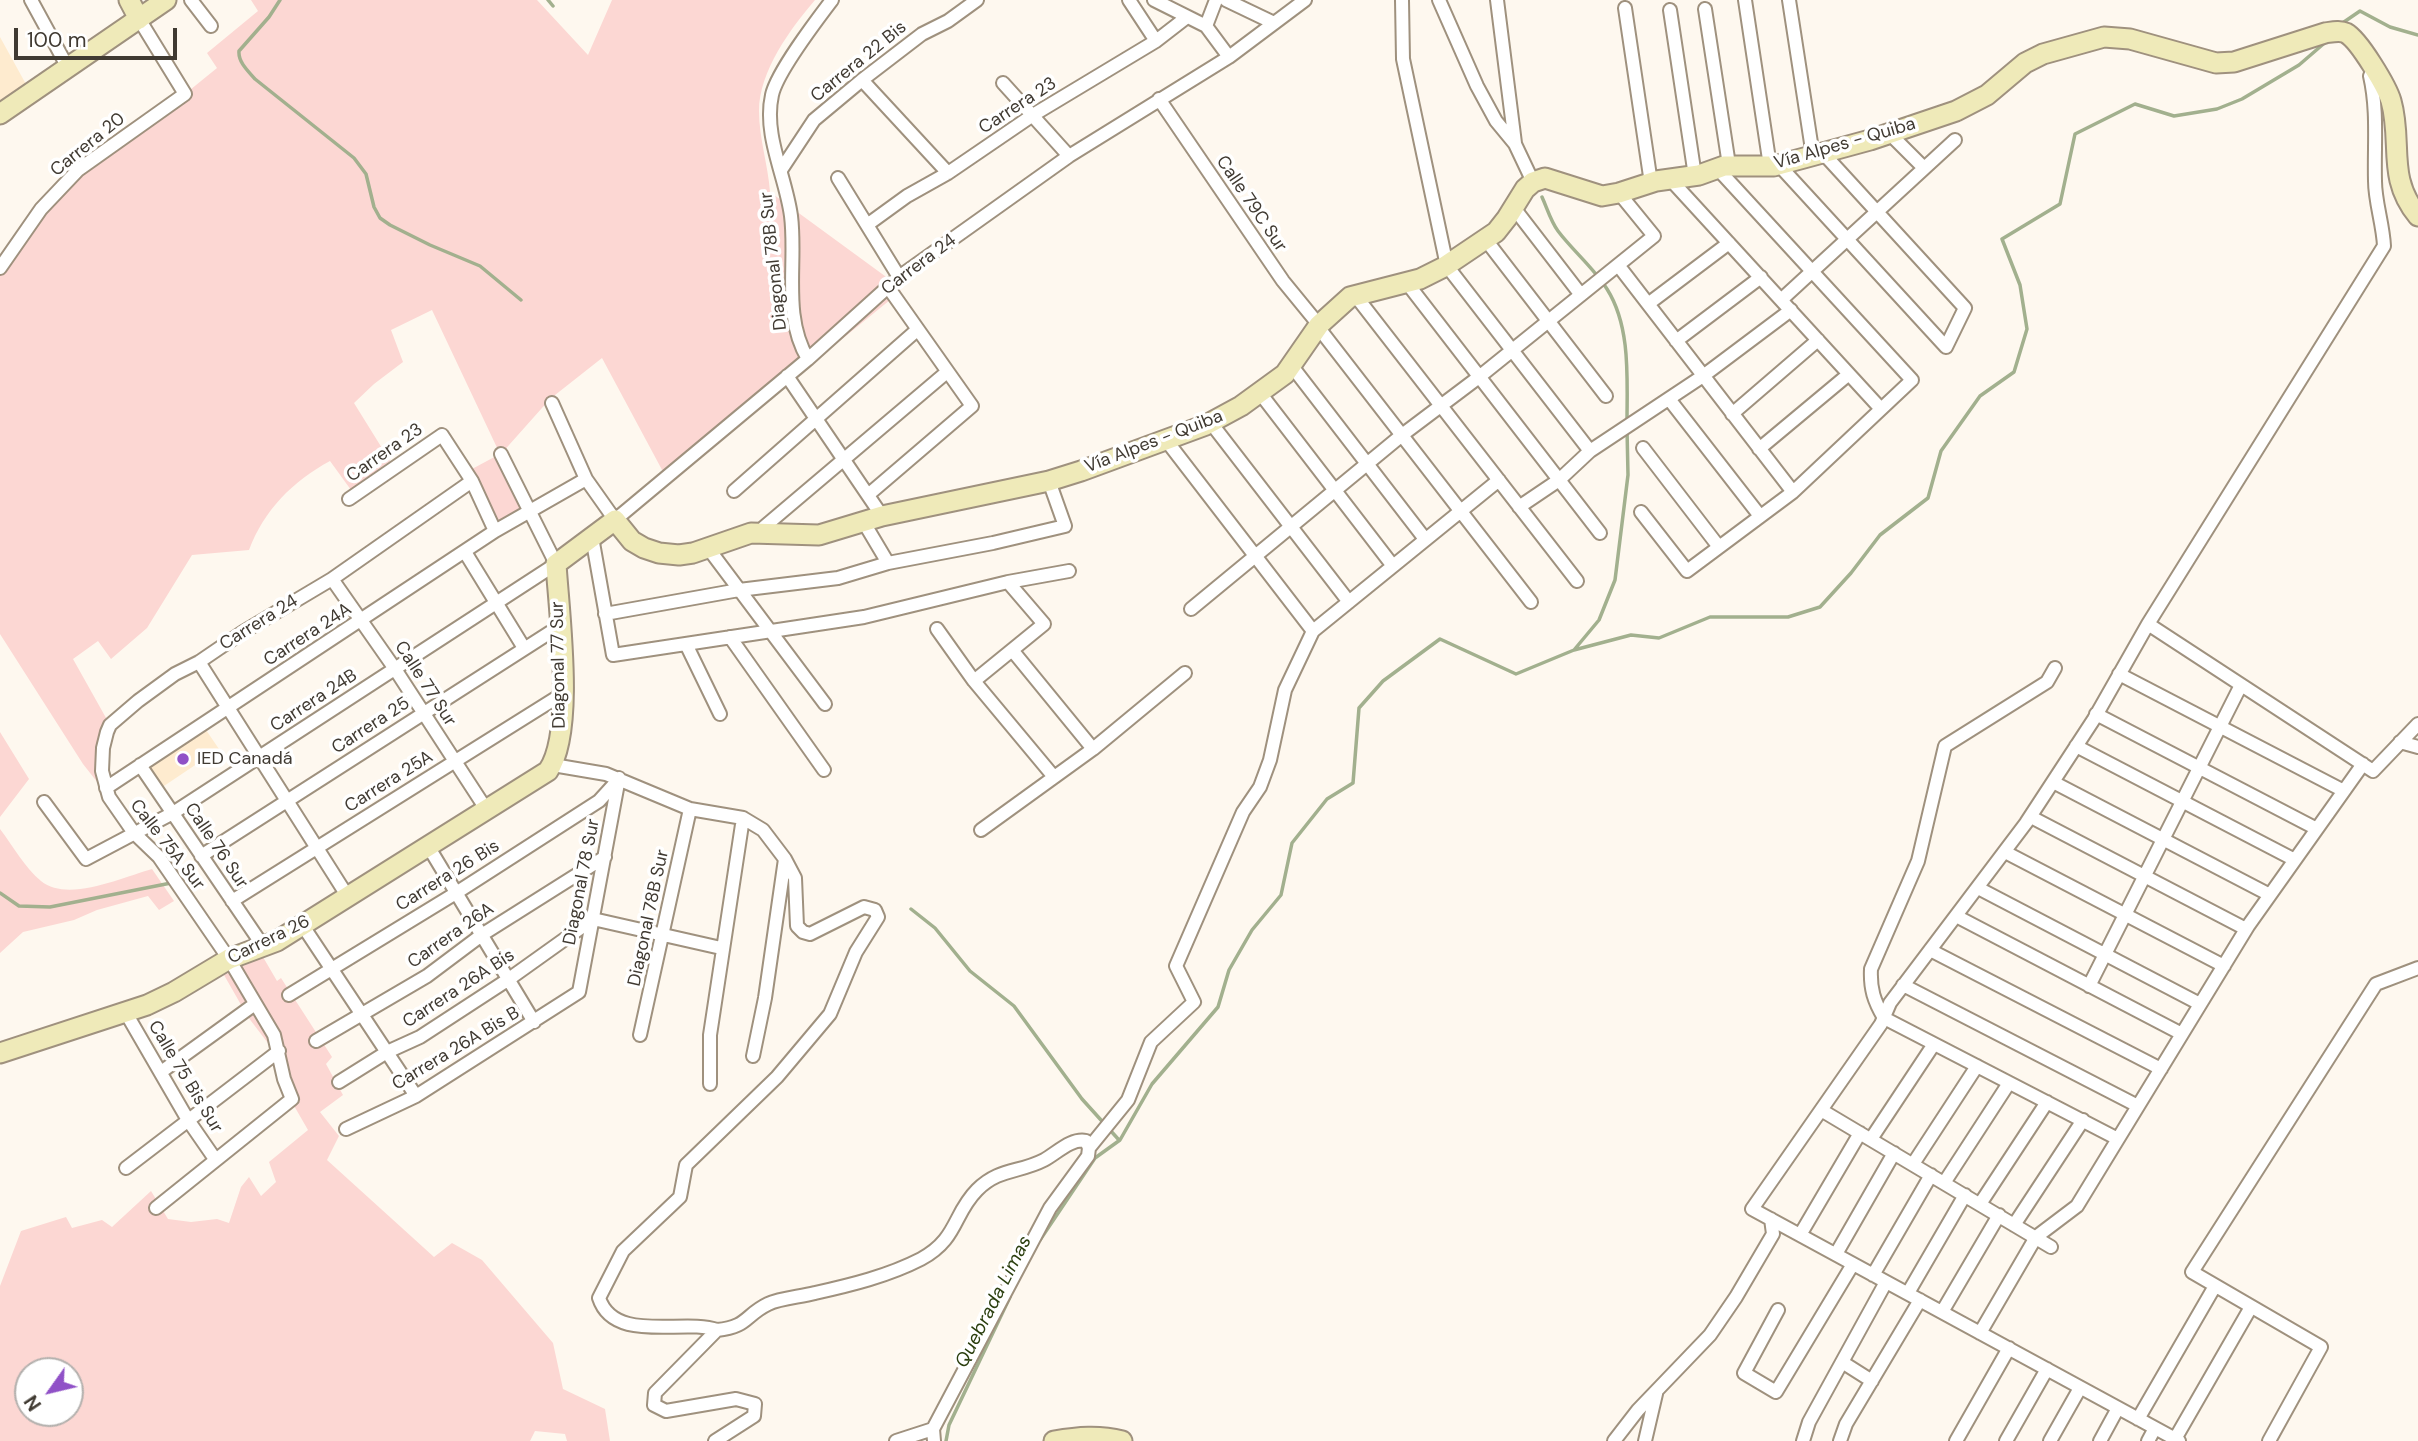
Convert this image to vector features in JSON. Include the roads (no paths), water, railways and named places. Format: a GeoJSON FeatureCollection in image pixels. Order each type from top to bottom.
{"type":"FeatureCollection","features":[{"type":"Feature","properties":{"kind":"street"},"geometry":{"type":"LineString","coordinates":[[31,0],[67,66]]}},
{"type":"Feature","properties":{"kind":"street"},"geometry":{"type":"LineString","coordinates":[[128,0],[139,19]]}},
{"type":"Feature","properties":{"kind":"street"},"geometry":{"type":"LineString","coordinates":[[0,114],[166,0]]}},
{"type":"Feature","properties":{"kind":"street"},"geometry":{"type":"LineString","coordinates":[[191,0],[211,26]]}},
{"type":"Feature","properties":{"kind":"street","name":"Diagonal 78B Sur"},"geometry":{"type":"LineString","coordinates":[[808,359],[800,339],[792,303],[791,218],[770,117],[772,93],[786,65],[832,0]]}},
{"type":"Feature","properties":{"kind":"street","name":"Carrera 22 Bis"},"geometry":{"type":"LineString","coordinates":[[781,170],[814,120],[922,34],[948,21],[977,0]]}},
{"type":"Feature","properties":{"kind":"street"},"geometry":{"type":"LineString","coordinates":[[1129,0],[1156,41]]}},
{"type":"Feature","properties":{"kind":"street"},"geometry":{"type":"LineString","coordinates":[[1154,0],[1206,26],[1228,57]]}},
{"type":"Feature","properties":{"kind":"street"},"geometry":{"type":"LineString","coordinates":[[1206,26],[1216,0]]}},
{"type":"Feature","properties":{"kind":"street"},"geometry":{"type":"LineString","coordinates":[[1226,0],[1274,23]]}},
{"type":"Feature","properties":{"kind":"street","name":"Carrera 24"},"geometry":{"type":"LineString","coordinates":[[556,564],[615,520],[808,359],[899,277],[1069,156],[1228,57],[1306,0]]}},
{"type":"Feature","properties":{"kind":"street"},"geometry":{"type":"LineString","coordinates":[[1402,0],[1403,59],[1447,265],[1590,451]]}},
{"type":"Feature","properties":{"kind":"street"},"geometry":{"type":"LineString","coordinates":[[1439,0],[1476,86],[1496,121],[1515,144],[1533,182]]}},
{"type":"Feature","properties":{"kind":"street"},"geometry":{"type":"LineString","coordinates":[[1497,0],[1515,144]]}},
{"type":"Feature","properties":{"kind":"street"},"geometry":{"type":"LineString","coordinates":[[1745,0],[1774,165],[1947,347],[1965,308],[1877,212],[1818,155],[1789,0]]}},
{"type":"Feature","properties":{"kind":"street"},"geometry":{"type":"LineString","coordinates":[[1625,8],[1660,181],[1729,243],[1881,409]]}},
{"type":"Feature","properties":{"kind":"street"},"geometry":{"type":"LineString","coordinates":[[1641,512],[1687,571],[1793,492],[1912,380],[1812,271],[1723,166],[1705,9]]}},
{"type":"Feature","properties":{"kind":"street"},"geometry":{"type":"LineString","coordinates":[[1670,10],[1695,176]]}},
{"type":"Feature","properties":{"kind":"street","name":"Carrera 23"},"geometry":{"type":"LineString","coordinates":[[867,225],[907,196],[948,173],[1033,116],[1156,41],[1187,18]]}},
{"type":"Feature","properties":{"kind":"street","name":"Carrera 20"},"geometry":{"type":"LineString","coordinates":[[0,268],[5,249],[78,170],[185,94],[139,19]]}},
{"type":"Feature","properties":{"kind":"street","name":"Vía Alpes - Quiba"},"geometry":{"type":"LineString","coordinates":[[615,520],[632,541],[644,548],[680,555],[743,535],[819,535],[873,519],[1049,481],[1211,423],[1260,393],[1285,373],[1318,326],[1334,310],[1356,295],[1420,279],[1486,240],[1496,232],[1525,189],[1533,182],[1545,178],[1602,196],[1660,181],[1695,176],[1723,166],[1774,165],[1818,155],[1889,134],[1971,104],[1987,95],[2025,63],[2043,54],[2104,37],[2130,39],[2216,63],[2234,62],[2325,33],[2339,31],[2348,34],[2374,69],[2391,101],[2398,173],[2403,192],[2418,216]]}},
{"type":"Feature","properties":{"kind":"street"},"geometry":{"type":"LineString","coordinates":[[2251,1307],[2177,1440],[1752,1209],[1884,1018],[1889,1003],[2031,817],[2384,246],[2375,183],[2375,97],[2370,76],[2374,69]]}},
{"type":"Feature","properties":{"kind":"street"},"geometry":{"type":"LineString","coordinates":[[862,80],[948,173]]}},
{"type":"Feature","properties":{"kind":"street"},"geometry":{"type":"LineString","coordinates":[[1003,83],[1069,156]]}},
{"type":"Feature","properties":{"kind":"street","name":"Calle 79C Sur"},"geometry":{"type":"LineString","coordinates":[[1159,99],[1283,281],[1531,602]]}},
{"type":"Feature","properties":{"kind":"street"},"geometry":{"type":"LineString","coordinates":[[1889,134],[1924,169]]}},
{"type":"Feature","properties":{"kind":"street"},"geometry":{"type":"LineString","coordinates":[[1781,300],[1955,140]]}},
{"type":"Feature","properties":{"kind":"street"},"geometry":{"type":"LineString","coordinates":[[838,178],[899,277]]}},
{"type":"Feature","properties":{"kind":"street"},"geometry":{"type":"LineString","coordinates":[[1191,609],[1402,435],[1512,351],[1654,236],[1619,193]]}},
{"type":"Feature","properties":{"kind":"street"},"geometry":{"type":"LineString","coordinates":[[1514,208],[1581,295]]}},
{"type":"Feature","properties":{"kind":"street"},"geometry":{"type":"LineString","coordinates":[[1486,240],[1606,396]]}},
{"type":"Feature","properties":{"kind":"street"},"geometry":{"type":"LineString","coordinates":[[1648,304],[1729,243]]}},
{"type":"Feature","properties":{"kind":"street"},"geometry":{"type":"LineString","coordinates":[[1618,265],[1793,492]]}},
{"type":"Feature","properties":{"kind":"street"},"geometry":{"type":"LineString","coordinates":[[1676,341],[1761,277]]}},
{"type":"Feature","properties":{"kind":"street"},"geometry":{"type":"LineString","coordinates":[[1407,283],[1600,533]]}},
{"type":"Feature","properties":{"kind":"street"},"geometry":{"type":"LineString","coordinates":[[868,495],[972,406],[888,287]]}},
{"type":"Feature","properties":{"kind":"street"},"geometry":{"type":"LineString","coordinates":[[1356,295],[1577,581]]}},
{"type":"Feature","properties":{"kind":"street"},"geometry":{"type":"LineString","coordinates":[[1519,507],[1559,480],[1590,451],[1703,376],[1791,310]]}},
{"type":"Feature","properties":{"kind":"street"},"geometry":{"type":"LineString","coordinates":[[734,491],[917,330]]}},
{"type":"Feature","properties":{"kind":"street"},"geometry":{"type":"LineString","coordinates":[[1732,414],[1818,340]]}},
{"type":"Feature","properties":{"kind":"street"},"geometry":{"type":"LineString","coordinates":[[1291,365],[1425,539]]}},
{"type":"Feature","properties":{"kind":"street"},"geometry":{"type":"LineString","coordinates":[[762,533],[764,527],[947,372]]}},
{"type":"Feature","properties":{"kind":"street"},"geometry":{"type":"LineString","coordinates":[[1759,449],[1849,374]]}},
{"type":"Feature","properties":{"kind":"street"},"geometry":{"type":"LineString","coordinates":[[787,376],[868,495],[888,564]]}},
{"type":"Feature","properties":{"kind":"street"},"geometry":{"type":"LineString","coordinates":[[1260,393],[1393,566]]}},
{"type":"Feature","properties":{"kind":"street"},"geometry":{"type":"LineString","coordinates":[[1669,399],[1760,516]]}},
{"type":"Feature","properties":{"kind":"street"},"geometry":{"type":"LineString","coordinates":[[552,403],[586,479],[615,520]]}},
{"type":"Feature","properties":{"kind":"street"},"geometry":{"type":"LineString","coordinates":[[1211,423],[1349,602]]}},
{"type":"Feature","properties":{"kind":"street","name":"Carrera 23"},"geometry":{"type":"LineString","coordinates":[[349,499],[442,435],[472,481]]}},
{"type":"Feature","properties":{"kind":"street"},"geometry":{"type":"LineString","coordinates":[[1166,440],[1313,631]]}},
{"type":"Feature","properties":{"kind":"street"},"geometry":{"type":"LineString","coordinates":[[1643,448],[1719,547]]}},
{"type":"Feature","properties":{"kind":"street"},"geometry":{"type":"LineString","coordinates":[[501,454],[556,564]]}},
{"type":"Feature","properties":{"kind":"street","name":"Carrera 24A"},"geometry":{"type":"LineString","coordinates":[[108,792],[140,765],[495,531],[586,479]]}},
{"type":"Feature","properties":{"kind":"street"},"geometry":{"type":"LineString","coordinates":[[1089,1148],[1128,1100],[1151,1042],[1194,1002],[1176,966],[1243,812],[1260,788],[1270,761],[1285,690],[1313,631],[1499,480]]}},
{"type":"Feature","properties":{"kind":"street"},"geometry":{"type":"LineString","coordinates":[[472,481],[495,531]]}},
{"type":"Feature","properties":{"kind":"street","name":"Carrera 24"},"geometry":{"type":"LineString","coordinates":[[108,792],[102,771],[103,748],[110,725],[138,701],[175,674],[199,662],[243,632],[332,579],[472,481]]}},
{"type":"Feature","properties":{"kind":"street"},"geometry":{"type":"LineString","coordinates":[[605,614],[739,590],[829,580],[888,564],[1065,526],[1049,481]]}},
{"type":"Feature","properties":{"kind":"street"},"geometry":{"type":"LineString","coordinates":[[592,537],[613,655],[864,617],[1008,582],[1069,571]]}},
{"type":"Feature","properties":{"kind":"street"},"geometry":{"type":"LineString","coordinates":[[708,548],[825,704]]}},
{"type":"Feature","properties":{"kind":"street"},"geometry":{"type":"LineString","coordinates":[[465,552],[524,648]]}},
{"type":"Feature","properties":{"kind":"street","name":"Carrera 24B"},"geometry":{"type":"LineString","coordinates":[[44,803],[86,859],[173,813],[556,564]]}},
{"type":"Feature","properties":{"kind":"street","name":"Diagonal 77 Sur"},"geometry":{"type":"LineString","coordinates":[[553,765],[560,741],[564,693],[556,564]]}},
{"type":"Feature","properties":{"kind":"street","name":"Calle 77 Sur"},"geometry":{"type":"LineString","coordinates":[[332,579],[395,668],[486,809]]}},
{"type":"Feature","properties":{"kind":"street"},"geometry":{"type":"LineString","coordinates":[[974,681],[1044,624],[1008,582]]}},
{"type":"Feature","properties":{"kind":"street"},"geometry":{"type":"LineString","coordinates":[[2148,624],[2373,771],[2418,724]]}},
{"type":"Feature","properties":{"kind":"street","name":"Carrera 25"},"geometry":{"type":"LineString","coordinates":[[201,856],[560,626]]}},
{"type":"Feature","properties":{"kind":"street"},"geometry":{"type":"LineString","coordinates":[[937,629],[974,681],[1054,777]]}},
{"type":"Feature","properties":{"kind":"street"},"geometry":{"type":"LineString","coordinates":[[730,637],[824,770]]}},
{"type":"Feature","properties":{"kind":"street"},"geometry":{"type":"LineString","coordinates":[[686,644],[720,714]]}},
{"type":"Feature","properties":{"kind":"street"},"geometry":{"type":"LineString","coordinates":[[1012,650],[1093,749]]}},
{"type":"Feature","properties":{"kind":"street"},"geometry":{"type":"LineString","coordinates":[[199,662],[348,897]]}},
{"type":"Feature","properties":{"kind":"street"},"geometry":{"type":"LineString","coordinates":[[2055,668],[2047,682],[1945,746],[1918,861],[1871,969],[1873,998],[1884,1018],[2118,1139]]}},
{"type":"Feature","properties":{"kind":"street"},"geometry":{"type":"LineString","coordinates":[[981,830],[1093,749],[1185,673]]}},
{"type":"Feature","properties":{"kind":"street"},"geometry":{"type":"LineString","coordinates":[[2119,674],[2344,791]]}},
{"type":"Feature","properties":{"kind":"street"},"geometry":{"type":"LineString","coordinates":[[2089,986],[2241,685]]}},
{"type":"Feature","properties":{"kind":"street","name":"Carrera 25A"},"geometry":{"type":"LineString","coordinates":[[232,901],[564,693]]}},
{"type":"Feature","properties":{"kind":"street"},"geometry":{"type":"LineString","coordinates":[[2096,714],[2317,829]]}},
{"type":"Feature","properties":{"kind":"street"},"geometry":{"type":"LineString","coordinates":[[2400,742],[2418,747]]}},
{"type":"Feature","properties":{"kind":"street"},"geometry":{"type":"LineString","coordinates":[[2076,746],[2295,860]]}},
{"type":"Feature","properties":{"kind":"street"},"geometry":{"type":"LineString","coordinates":[[1980,1333],[2036,1237],[2077,1206],[2246,929],[2363,764]]}},
{"type":"Feature","properties":{"kind":"street","name":"Calle 76 Sur"},"geometry":{"type":"LineString","coordinates":[[140,765],[263,947]]}},
{"type":"Feature","properties":{"kind":"street"},"geometry":{"type":"LineString","coordinates":[[553,765],[619,778],[690,809],[743,818],[763,830],[785,859],[795,878],[797,926],[803,932],[810,934],[864,907],[875,910],[878,917],[856,952],[830,1014],[777,1077],[686,1165],[680,1197],[623,1251],[599,1298],[602,1307],[625,1324],[682,1328],[697,1325],[717,1330],[738,1327],[768,1304],[860,1283],[919,1259],[945,1242],[975,1191],[994,1175],[1035,1165],[1078,1140],[1086,1141],[1088,1156],[1050,1208],[934,1435],[896,1441]]}},
{"type":"Feature","properties":{"kind":"street","name":"Carrera 26"},"geometry":{"type":"LineString","coordinates":[[0,1052],[126,1013],[174,992],[229,959],[263,947],[303,926],[486,809],[536,781],[553,765]]}},
{"type":"Feature","properties":{"kind":"street","name":"Diagonal 78 Sur"},"geometry":{"type":"LineString","coordinates":[[579,992],[619,778]]}},
{"type":"Feature","properties":{"kind":"street","name":"Carrera 26 Bis"},"geometry":{"type":"LineString","coordinates":[[289,995],[457,893],[599,801],[619,778]]}},
{"type":"Feature","properties":{"kind":"street"},"geometry":{"type":"LineString","coordinates":[[2053,782],[2270,895]]}},
{"type":"Feature","properties":{"kind":"street","name":"Calle 75A Sur"},"geometry":{"type":"LineString","coordinates":[[108,792],[134,833],[159,857],[229,959],[274,1035],[279,1051],[284,1079],[292,1099],[215,1159]]}},
{"type":"Feature","properties":{"kind":"street","name":"Diagonal 78B Sur"},"geometry":{"type":"LineString","coordinates":[[640,1035],[690,809]]}},
{"type":"Feature","properties":{"kind":"street"},"geometry":{"type":"LineString","coordinates":[[2031,817],[2246,929]]}},
{"type":"Feature","properties":{"kind":"street"},"geometry":{"type":"LineString","coordinates":[[710,1084],[709,1035],[743,818]]}},
{"type":"Feature","properties":{"kind":"street"},"geometry":{"type":"LineString","coordinates":[[428,846],[534,1022]]}},
{"type":"Feature","properties":{"kind":"street"},"geometry":{"type":"LineString","coordinates":[[2005,852],[2224,966]]}},
{"type":"Feature","properties":{"kind":"street","name":"Carrera 26A"},"geometry":{"type":"LineString","coordinates":[[316,1041],[427,976],[483,934],[605,857]]}},
{"type":"Feature","properties":{"kind":"street"},"geometry":{"type":"LineString","coordinates":[[753,1056],[765,998],[785,859]]}},
{"type":"Feature","properties":{"kind":"street"},"geometry":{"type":"LineString","coordinates":[[1978,888],[2200,1004]]}},
{"type":"Feature","properties":{"kind":"street"},"geometry":{"type":"LineString","coordinates":[[1956,916],[2182,1034]]}},
{"type":"Feature","properties":{"kind":"street"},"geometry":{"type":"LineString","coordinates":[[593,919],[721,948]]}},
{"type":"Feature","properties":{"kind":"street","name":"Carrera 26A Bis"},"geometry":{"type":"LineString","coordinates":[[339,1082],[387,1052],[420,1037],[509,979],[593,919]]}},
{"type":"Feature","properties":{"kind":"street"},"geometry":{"type":"LineString","coordinates":[[303,926],[416,1096]]}},
{"type":"Feature","properties":{"kind":"street"},"geometry":{"type":"LineString","coordinates":[[1930,950],[2161,1069]]}},
{"type":"Feature","properties":{"kind":"street"},"geometry":{"type":"LineString","coordinates":[[2269,1441],[2321,1347],[2192,1272],[2376,984],[2418,968]]}},
{"type":"Feature","properties":{"kind":"street"},"geometry":{"type":"LineString","coordinates":[[1903,985],[2138,1106]]}},
{"type":"Feature","properties":{"kind":"street","name":"Carrera 26A Bis B"},"geometry":{"type":"LineString","coordinates":[[346,1129],[416,1096],[579,992]]}},
{"type":"Feature","properties":{"kind":"street"},"geometry":{"type":"LineString","coordinates":[[161,1072],[255,1004]]}},
{"type":"Feature","properties":{"kind":"street","name":"Calle 75 Bis Sur"},"geometry":{"type":"LineString","coordinates":[[126,1013],[188,1120],[215,1159]]}},
{"type":"Feature","properties":{"kind":"street"},"geometry":{"type":"LineString","coordinates":[[1800,1235],[1865,1136],[1934,1044]]}},
{"type":"Feature","properties":{"kind":"street"},"geometry":{"type":"LineString","coordinates":[[127,1168],[279,1051]]}},
{"type":"Feature","properties":{"kind":"street"},"geometry":{"type":"LineString","coordinates":[[1913,1164],[1977,1066]]}},
{"type":"Feature","properties":{"kind":"street"},"geometry":{"type":"LineString","coordinates":[[1944,1183],[2010,1083]]}},
{"type":"Feature","properties":{"kind":"street"},"geometry":{"type":"LineString","coordinates":[[1980,1204],[2047,1102]]}},
{"type":"Feature","properties":{"kind":"street"},"geometry":{"type":"LineString","coordinates":[[1821,1110],[2052,1247]]}},
{"type":"Feature","properties":{"kind":"street"},"geometry":{"type":"LineString","coordinates":[[2014,1224],[2083,1121]]}},
{"type":"Feature","properties":{"kind":"street"},"geometry":{"type":"LineString","coordinates":[[1836,1254],[1894,1153]]}},
{"type":"Feature","properties":{"kind":"street"},"geometry":{"type":"LineString","coordinates":[[156,1208],[215,1159]]}},
{"type":"Feature","properties":{"kind":"street"},"geometry":{"type":"LineString","coordinates":[[1873,1275],[1931,1175]]}},
{"type":"Feature","properties":{"kind":"street"},"geometry":{"type":"LineString","coordinates":[[1908,1293],[1965,1195]]}},
{"type":"Feature","properties":{"kind":"street"},"geometry":{"type":"LineString","coordinates":[[1942,1312],[1999,1215]]}},
{"type":"Feature","properties":{"kind":"street"},"geometry":{"type":"LineString","coordinates":[[1614,1441],[1638,1410],[1710,1335],[1773,1234],[1771,1219]]}},
{"type":"Feature","properties":{"kind":"street"},"geometry":{"type":"LineString","coordinates":[[1778,1310],[1744,1373],[1776,1392],[1853,1264]]}},
{"type":"Feature","properties":{"kind":"street"},"geometry":{"type":"LineString","coordinates":[[1803,1441],[1809,1422],[1886,1282]]}},
{"type":"Feature","properties":{"kind":"street"},"geometry":{"type":"LineString","coordinates":[[2138,1419],[2215,1286]]}},
{"type":"Feature","properties":{"kind":"street"},"geometry":{"type":"LineString","coordinates":[[1840,1441],[1846,1424],[1920,1300]]}},
{"type":"Feature","properties":{"kind":"street"},"geometry":{"type":"LineString","coordinates":[[715,1441],[754,1416],[755,1404],[736,1399],[666,1411],[654,1405],[654,1393],[717,1330]]}},
{"type":"Feature","properties":{"kind":"street"},"geometry":{"type":"LineString","coordinates":[[1956,1441],[2008,1348]]}},
{"type":"Feature","properties":{"kind":"street"},"geometry":{"type":"LineString","coordinates":[[1842,1362],[1872,1381]]}},
{"type":"Feature","properties":{"kind":"street"},"geometry":{"type":"LineString","coordinates":[[2006,1441],[2047,1369]]}},
{"type":"Feature","properties":{"kind":"street"},"geometry":{"type":"LineString","coordinates":[[2050,1441],[2080,1388]]}},
{"type":"Feature","properties":{"kind":"street"},"geometry":{"type":"LineString","coordinates":[[1645,1441],[1656,1392]]}},
{"type":"Feature","properties":{"kind":"street"},"geometry":{"type":"LineString","coordinates":[[2100,1441],[2118,1408]]}},
{"type":"Feature","properties":{"kind":"street"},"geometry":{"type":"LineString","coordinates":[[2148,1441],[2155,1428]]}},
{"type":"Feature","properties":{"kind":"street"},"geometry":{"type":"LineString","coordinates":[[1054,1441],[1106,1437],[1122,1441]]}},
{"type":"Feature","properties":{"kind":"waterway"},"geometry":{"type":"LineString","coordinates":[[280,0],[239,51],[240,59],[247,70],[354,158],[366,174],[374,207],[380,218],[430,245],[480,266],[521,300]]}},
{"type":"Feature","properties":{"kind":"waterway"},"geometry":{"type":"LineString","coordinates":[[548,0],[553,6]]}},
{"type":"Feature","properties":{"kind":"waterway","name":"Quebrada Limas"},"geometry":{"type":"LineString","coordinates":[[2341,24],[2360,11],[2390,27],[2418,35]]}},
{"type":"Feature","properties":{"kind":"waterway","name":"Quebrada Limas"},"geometry":{"type":"LineString","coordinates":[[1040,1240],[1095,1158],[1120,1140],[1152,1084],[1218,1007],[1229,970],[1252,930],[1281,895],[1292,843],[1327,799],[1353,783],[1359,708],[1383,681],[1440,639],[1516,674],[1574,650],[1631,635],[1659,638],[1710,617],[1788,617],[1820,607],[1880,535],[1928,498],[1941,451],[1980,396],[2014,372],[2027,329],[2020,285],[2002,239],[2060,204],[2075,134],[2135,104],[2174,116],[2217,109],[2242,99],[2299,65],[2328,40]]}},
{"type":"Feature","properties":{"kind":"waterway"},"geometry":{"type":"LineString","coordinates":[[1542,197],[1556,227],[1601,281],[1615,304],[1626,354],[1627,422]]}},
{"type":"Feature","properties":{"kind":"waterway"},"geometry":{"type":"LineString","coordinates":[[1574,650],[1599,620],[1615,580],[1628,475],[1627,429]]}},
{"type":"Feature","properties":{"kind":"waterway"},"geometry":{"type":"LineString","coordinates":[[0,893],[19,906],[50,907],[171,883]]}},
{"type":"Feature","properties":{"kind":"waterway"},"geometry":{"type":"LineString","coordinates":[[911,909],[935,928],[970,971],[1014,1006],[1082,1099],[1119,1140]]}},
{"type":"Feature","properties":{"kind":"waterway","name":"Quebrada Limas"},"geometry":{"type":"LineString","coordinates":[[946,1441],[949,1425],[1010,1297]]}},
{"type":"Feature","properties":{"kind":"place","name":"IED Canadá"},"geometry":{"type":"Point","coordinates":[183,759]}}]}
